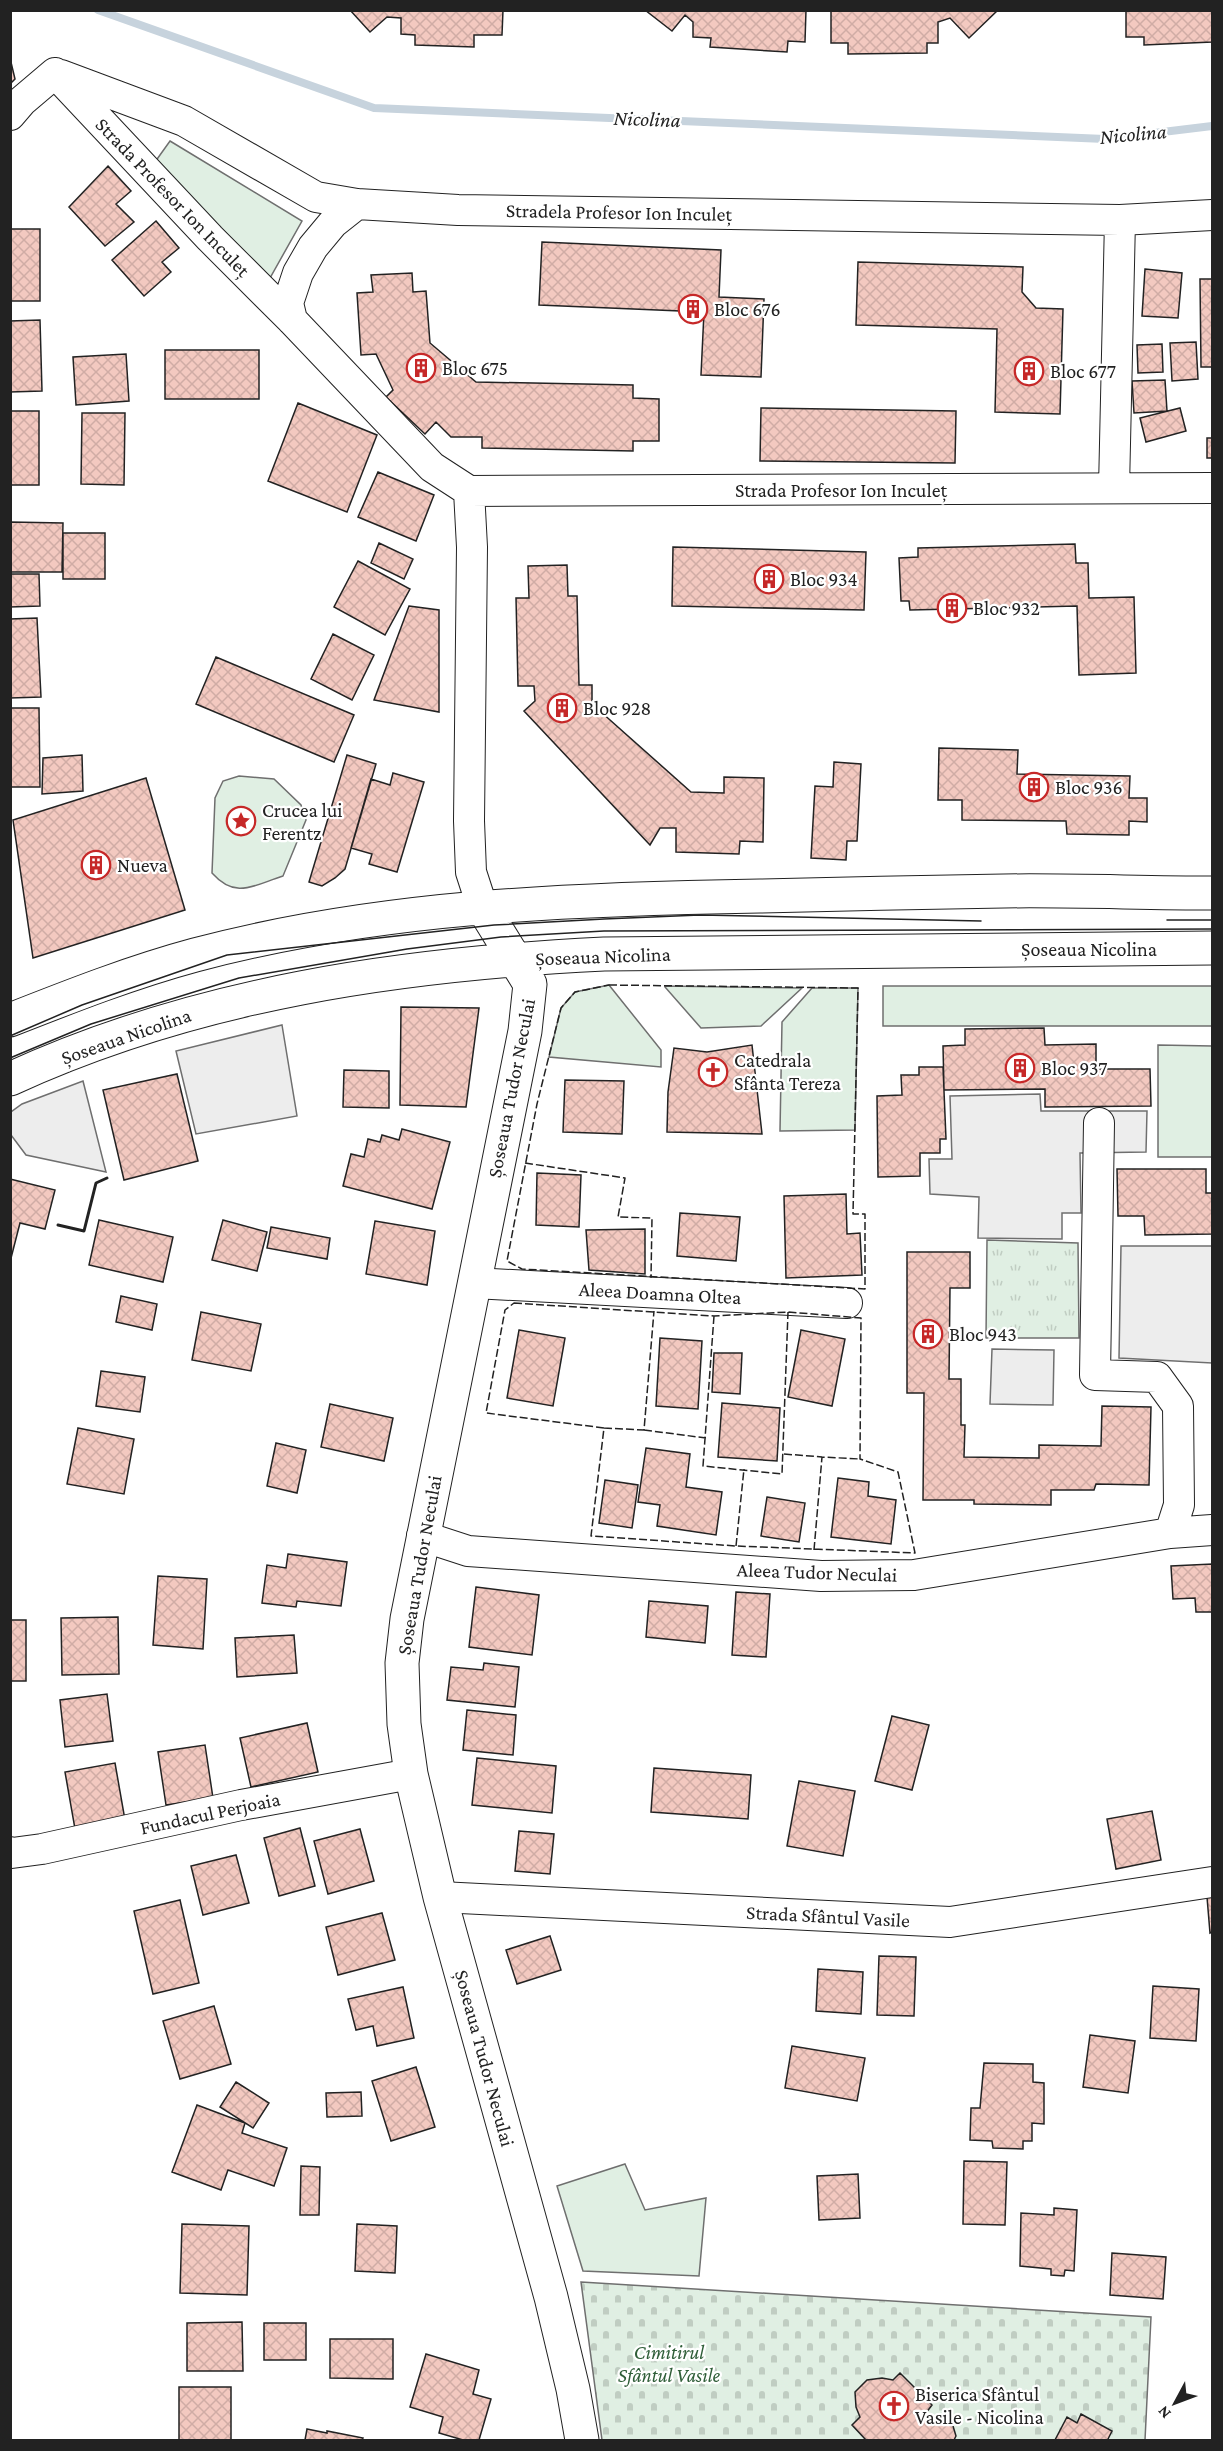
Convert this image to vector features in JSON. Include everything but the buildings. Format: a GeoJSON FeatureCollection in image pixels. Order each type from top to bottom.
{"type":"FeatureCollection","features":[{"type":"Feature","properties":{"kind":"main road"},"geometry":{"type":"LineString","coordinates":[[10,1020],[132,975],[204,953],[357,923],[482,906],[603,898],[1007,891],[1212,893]]}},
{"type":"Feature","properties":{"kind":"main road","name":"Șoseaua Tudor Neculai"},"geometry":{"type":"LineString","coordinates":[[482,906],[530,984],[525,1032],[422,1536],[402,1663],[404,1724],[411,1774],[440,1897],[551,2296],[573,2389],[582,2440]]}},
{"type":"Feature","properties":{"kind":"main road","name":"Șoseaua Nicolina"},"geometry":{"type":"LineString","coordinates":[[10,1079],[158,1023],[241,1000],[321,983],[391,972],[513,958],[604,954],[1212,948]]}},
{"type":"Feature","properties":{"kind":"street"},"geometry":{"type":"LineString","coordinates":[[10,115],[22,101],[55,73]]}},
{"type":"Feature","properties":{"kind":"street","name":"Stradela Profesor Ion Inculeț"},"geometry":{"type":"LineString","coordinates":[[55,73],[184,120],[316,197],[357,204],[458,210],[1120,220],[1212,214]]}},
{"type":"Feature","properties":{"kind":"street","name":"Strada Profesor Ion Inculeț"},"geometry":{"type":"LineString","coordinates":[[55,73],[210,238],[432,467],[469,491],[1212,488]]}},
{"type":"Feature","properties":{"kind":"street"},"geometry":{"type":"LineString","coordinates":[[292,320],[288,303],[298,273],[313,246],[333,223],[357,204]]}},
{"type":"Feature","properties":{"kind":"street"},"geometry":{"type":"LineString","coordinates":[[1114,488],[1120,220]]}},
{"type":"Feature","properties":{"kind":"street"},"geometry":{"type":"LineString","coordinates":[[469,491],[472,546],[468,821],[471,872],[482,906]]}},
{"type":"Feature","properties":{"kind":"street"},"geometry":{"type":"LineString","coordinates":[[1099,1124],[1095,1375],[1156,1377],[1178,1406],[1179,1505],[1170,1533]]}},
{"type":"Feature","properties":{"kind":"street","name":"Aleea Doamna Oltea"},"geometry":{"type":"LineString","coordinates":[[474,1283],[847,1303]]}},
{"type":"Feature","properties":{"kind":"street","name":"Aleea Tudor Neculai"},"geometry":{"type":"LineString","coordinates":[[422,1536],[468,1551],[821,1576],[914,1575],[1170,1533],[1212,1530]]}},
{"type":"Feature","properties":{"kind":"street","name":"Fundacul Perjoaia"},"geometry":{"type":"LineString","coordinates":[[10,1852],[42,1849],[241,1806],[411,1774]]}},
{"type":"Feature","properties":{"kind":"street","name":"Strada Sfântul Vasile"},"geometry":{"type":"LineString","coordinates":[[440,1897],[950,1922],[1212,1882]]}},
{"type":"Feature","properties":{"kind":"green space"},"geometry":{"type":"Polygon","coordinates":[[[170,141],[302,221],[270,278],[155,162],[170,141]]]}},
{"type":"Feature","properties":{"kind":"green space"},"geometry":{"type":"Polygon","coordinates":[[[239,776],[274,779],[301,805],[306,820],[283,876],[246,888],[229,886],[212,873],[215,798],[223,781],[239,776]]]}},
{"type":"Feature","properties":{"kind":"green space"},"geometry":{"type":"Polygon","coordinates":[[[609,985],[661,1050],[661,1067],[549,1057],[561,1008],[575,992],[609,985]]]}},
{"type":"Feature","properties":{"kind":"green space"},"geometry":{"type":"Polygon","coordinates":[[[883,986],[1212,986],[1212,1026],[883,1026],[883,986]]]}},
{"type":"Feature","properties":{"kind":"green space"},"geometry":{"type":"Polygon","coordinates":[[[665,987],[802,988],[761,1026],[701,1028],[665,987]]]}},
{"type":"Feature","properties":{"kind":"green space"},"geometry":{"type":"Polygon","coordinates":[[[812,988],[858,988],[855,1130],[780,1131],[782,1022],[812,988]]]}},
{"type":"Feature","properties":{"kind":"green space"},"geometry":{"type":"Polygon","coordinates":[[[1158,1045],[1212,1046],[1212,1157],[1158,1157],[1158,1045]]]}},
{"type":"Feature","properties":{"kind":"green space"},"geometry":{"type":"Polygon","coordinates":[[[987,1240],[1078,1243],[1079,1338],[986,1338],[987,1240]]]}},
{"type":"Feature","properties":{"kind":"green space"},"geometry":{"type":"Polygon","coordinates":[[[625,2164],[645,2210],[706,2198],[699,2276],[583,2271],[557,2186],[625,2164]]]}},
{"type":"Feature","properties":{"kind":"green space","name":"Cimitirul Sfântul Vasile"},"geometry":{"type":"Polygon","coordinates":[[[581,2282],[1151,2317],[1145,2440],[602,2440],[581,2282]]]}},
{"type":"Feature","properties":{"kind":"shaded area"},"geometry":{"type":"Polygon","coordinates":[[[282,1025],[297,1116],[196,1134],[176,1051],[282,1025]]]}},
{"type":"Feature","properties":{"kind":"shaded area"},"geometry":{"type":"Polygon","coordinates":[[[83,1081],[106,1172],[26,1155],[11,1135],[11,1112],[22,1104],[83,1081]]]}},
{"type":"Feature","properties":{"kind":"shaded area"},"geometry":{"type":"Polygon","coordinates":[[[1040,1094],[1041,1111],[1147,1111],[1146,1152],[1080,1153],[1081,1213],[1062,1213],[1062,1239],[978,1238],[979,1197],[930,1194],[929,1159],[952,1159],[950,1096],[1040,1094]]]}},
{"type":"Feature","properties":{"kind":"shaded area"},"geometry":{"type":"Polygon","coordinates":[[[1121,1246],[1212,1246],[1212,1363],[1119,1358],[1121,1246]]]}},
{"type":"Feature","properties":{"kind":"shaded area"},"geometry":{"type":"Polygon","coordinates":[[[992,1349],[1054,1350],[1053,1405],[990,1404],[992,1349]]]}},
{"type":"Feature","properties":{"kind":"waterway","name":"Nicolina"},"geometry":{"type":"LineString","coordinates":[[98,10],[374,108],[1105,139],[1212,126]]}},
{"type":"Feature","properties":{"kind":"tram line"},"geometry":{"type":"LineString","coordinates":[[10,1036],[82,1005],[227,955],[494,925],[604,919],[700,915],[981,921]]}},
{"type":"Feature","properties":{"kind":"tram line"},"geometry":{"type":"LineString","coordinates":[[1167,920],[1212,920]]}},
{"type":"Feature","properties":{"kind":"tram line"},"geometry":{"type":"LineString","coordinates":[[10,1058],[91,1024],[239,978],[407,949],[501,937],[604,931],[1212,929]]}},
{"type":"Feature","properties":{"kind":"fence"},"geometry":{"type":"LineString","coordinates":[[609,985],[858,988],[853,1214],[865,1214],[865,1289],[522,1269],[507,1261],[537,1104],[561,1008],[575,992],[609,985]]}},
{"type":"Feature","properties":{"kind":"fence"},"geometry":{"type":"LineString","coordinates":[[525,1163],[625,1178],[618,1217],[652,1218],[651,1278]]}},
{"type":"Feature","properties":{"kind":"fence"},"geometry":{"type":"LineString","coordinates":[[514,1303],[714,1316],[788,1312],[861,1318],[860,1459],[898,1472],[915,1553],[736,1546],[591,1536],[604,1428],[486,1413],[505,1310],[514,1303]]}},
{"type":"Feature","properties":{"kind":"fence"},"geometry":{"type":"LineString","coordinates":[[604,1428],[644,1430],[654,1311]]}},
{"type":"Feature","properties":{"kind":"fence"},"geometry":{"type":"LineString","coordinates":[[714,1316],[703,1466],[782,1474],[788,1312]]}},
{"type":"Feature","properties":{"kind":"fence"},"geometry":{"type":"LineString","coordinates":[[644,1430],[706,1438]]}},
{"type":"Feature","properties":{"kind":"fence"},"geometry":{"type":"LineString","coordinates":[[784,1454],[822,1457]]}},
{"type":"Feature","properties":{"kind":"fence"},"geometry":{"type":"LineString","coordinates":[[814,1550],[822,1457],[860,1459]]}},
{"type":"Feature","properties":{"kind":"fence"},"geometry":{"type":"LineString","coordinates":[[736,1546],[744,1469]]}},
{"type":"Feature","properties":{"kind":"wall"},"geometry":{"type":"LineString","coordinates":[[58,1225],[84,1231],[96,1183],[107,1178]]}},
{"type":"Feature","properties":{"kind":"place","name":"Bloc 676"},"geometry":{"type":"Point","coordinates":[693,309]}},
{"type":"Feature","properties":{"kind":"place","name":"Bloc 675"},"geometry":{"type":"Point","coordinates":[421,368]}},
{"type":"Feature","properties":{"kind":"place","name":"Bloc 677"},"geometry":{"type":"Point","coordinates":[1029,371]}},
{"type":"Feature","properties":{"kind":"place","name":"Bloc 934"},"geometry":{"type":"Point","coordinates":[769,579]}},
{"type":"Feature","properties":{"kind":"place","name":"Bloc 932"},"geometry":{"type":"Point","coordinates":[952,608]}},
{"type":"Feature","properties":{"kind":"place","name":"Bloc 928"},"geometry":{"type":"Point","coordinates":[562,708]}},
{"type":"Feature","properties":{"kind":"place","name":"Bloc 936"},"geometry":{"type":"Point","coordinates":[1034,787]}},
{"type":"Feature","properties":{"kind":"place","name":"Crucea lui Ferentz"},"geometry":{"type":"Point","coordinates":[241,821]}},
{"type":"Feature","properties":{"kind":"place","name":"Nueva"},"geometry":{"type":"Point","coordinates":[96,865]}},
{"type":"Feature","properties":{"kind":"place","name":"Bloc 937"},"geometry":{"type":"Point","coordinates":[1020,1068]}},
{"type":"Feature","properties":{"kind":"place","name":"Catedrala Sfânta Tereza"},"geometry":{"type":"Point","coordinates":[713,1072]}},
{"type":"Feature","properties":{"kind":"place","name":"Bloc 943"},"geometry":{"type":"Point","coordinates":[928,1334]}},
{"type":"Feature","properties":{"kind":"place","name":"Biserica Sfântul Vasile - Nicolina"},"geometry":{"type":"Point","coordinates":[894,2406]}}]}
